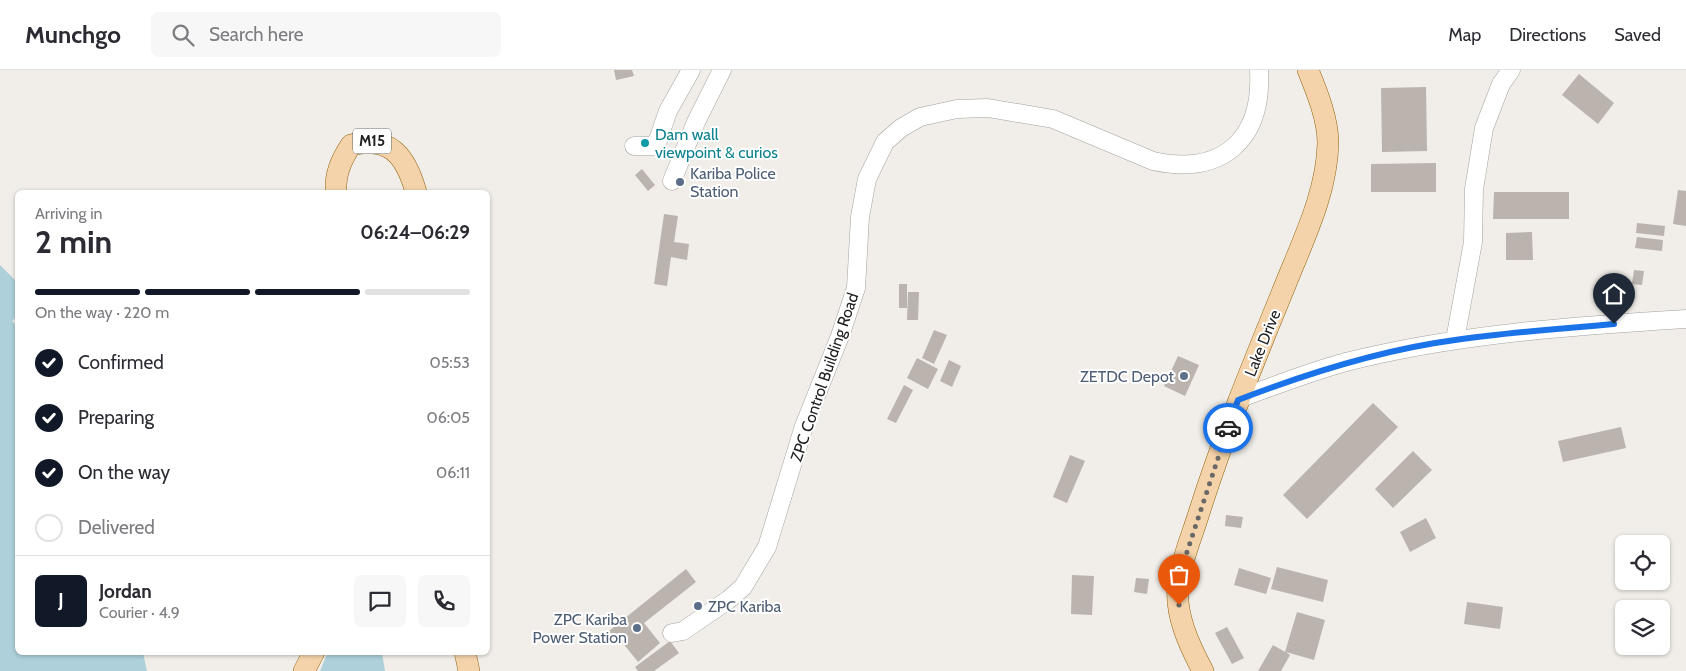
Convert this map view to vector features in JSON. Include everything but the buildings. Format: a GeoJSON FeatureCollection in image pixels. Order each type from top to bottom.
{"type":"FeatureCollection","features":[{"type":"Feature","properties":{"kind":"main road","name":"Lake Drive"},"geometry":{"type":"LineString","coordinates":[[1203,671],[1190,648],[1182,623],[1178,586],[1209,480],[1238,400],[1312,219],[1323,180],[1328,141],[1318,96],[1308,70]]}},
{"type":"Feature","properties":{"kind":"main road","name":"M15"},"geometry":{"type":"LineString","coordinates":[[336,190],[336,178],[342,158],[352,145],[369,140],[382,143],[395,152],[411,174],[415,190]]}},
{"type":"Feature","properties":{"kind":"main road"},"geometry":{"type":"LineString","coordinates":[[304,671],[312,655]]}},
{"type":"Feature","properties":{"kind":"main road"},"geometry":{"type":"LineString","coordinates":[[466,655],[469,671]]}},
{"type":"Feature","properties":{"kind":"street"},"geometry":{"type":"LineString","coordinates":[[634,146],[653,146],[658,140],[668,111],[691,70]]}},
{"type":"Feature","properties":{"kind":"street"},"geometry":{"type":"LineString","coordinates":[[672,181],[696,122],[722,70]]}},
{"type":"Feature","properties":{"kind":"street","name":"ZPC Control Building Road"},"geometry":{"type":"LineString","coordinates":[[672,633],[683,631],[728,600],[743,586],[767,547],[804,426],[840,336],[856,288],[860,217],[867,179],[885,142],[901,128],[920,117],[957,109],[988,108],[1054,118],[1153,161],[1170,165],[1199,163],[1224,156],[1239,145],[1247,131],[1258,97],[1259,70]]}},
{"type":"Feature","properties":{"kind":"street"},"geometry":{"type":"LineString","coordinates":[[1455,340],[1473,242],[1474,189],[1484,128],[1501,84],[1511,70]]}},
{"type":"Feature","properties":{"kind":"street"},"geometry":{"type":"LineString","coordinates":[[1238,400],[1294,378],[1345,362],[1455,340],[1686,319]]}},
{"type":"Feature","properties":{"kind":"water"},"geometry":{"type":"Polygon","coordinates":[[[0,265],[15,280],[15,318],[12,321],[15,324],[15,655],[143,655],[147,671],[0,671],[0,265]]]}},
{"type":"Feature","properties":{"kind":"water"},"geometry":{"type":"Polygon","coordinates":[[[327,655],[382,655],[385,671],[320,671],[327,655]]]}},
{"type":"Feature","properties":{"kind":"way so far"},"geometry":{"type":"LineString","coordinates":[[1179,605],[1178,586],[1183,564],[1209,480],[1228,428]]}},
{"type":"Feature","properties":{"kind":"place","name":"Dam wall viewpoint & curios"},"geometry":{"type":"Point","coordinates":[645,143]}},
{"type":"Feature","properties":{"kind":"place","name":"Kariba Police Station"},"geometry":{"type":"Point","coordinates":[680,182]}},
{"type":"Feature","properties":{"kind":"place","name":"ZETDC Depot"},"geometry":{"type":"Point","coordinates":[1184,376]}},
{"type":"Feature","properties":{"kind":"place","name":"ZPC Kariba"},"geometry":{"type":"Point","coordinates":[698,606]}},
{"type":"Feature","properties":{"kind":"place","name":"ZPC Kariba Power Station"},"geometry":{"type":"Point","coordinates":[637,628]}},
{"type":"Feature","properties":{"kind":"route"},"geometry":{"type":"LineString","coordinates":[[1228,428],[1238,400],[1294,378],[1345,362],[1455,340],[1614,324]]}}]}
